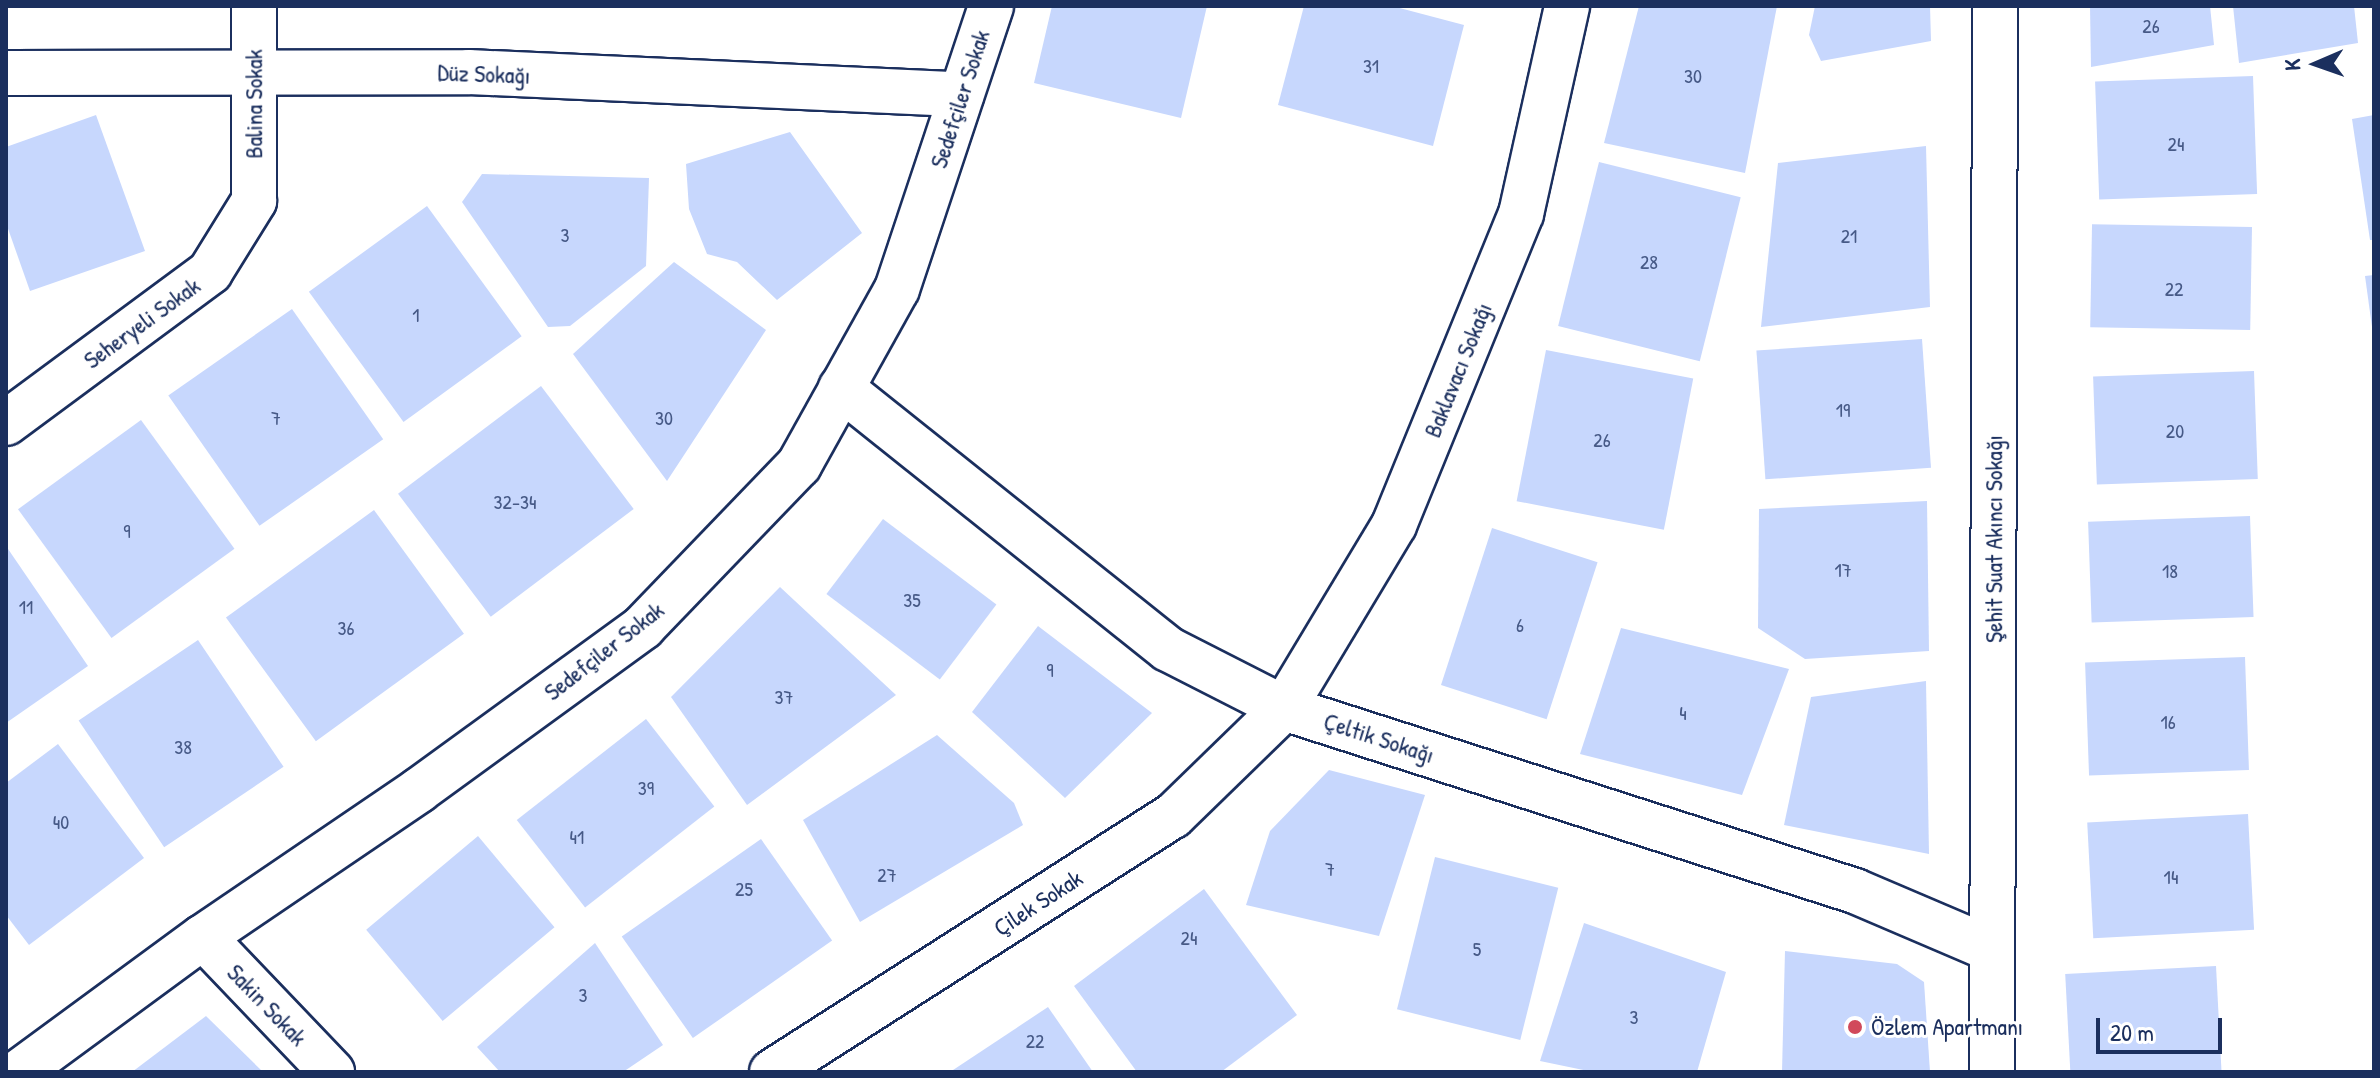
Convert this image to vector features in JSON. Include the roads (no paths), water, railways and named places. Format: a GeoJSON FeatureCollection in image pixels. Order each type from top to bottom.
{"type":"FeatureCollection","features":[{"type":"Feature","properties":{"kind":"street","name":"Balina Sokak"},"geometry":{"type":"LineString","coordinates":[[254,6],[254,201]]}},
{"type":"Feature","properties":{"kind":"street","name":"Sedefçiler Sokak"},"geometry":{"type":"LineString","coordinates":[[19,1072],[203,937],[419,790],[643,627],[799,465],[897,289],[991,6]]}},
{"type":"Feature","properties":{"kind":"street","name":"Baklavacı Sokağı"},"geometry":{"type":"LineString","coordinates":[[1284,708],[1394,525],[1521,214],[1567,6]]}},
{"type":"Feature","properties":{"kind":"street","name":"Şehit Suat Akıncı Sokağı"},"geometry":{"type":"LineString","coordinates":[[1992,1072],[1998,52],[1995,6]]}},
{"type":"Feature","properties":{"kind":"street","name":"Düz Sokağı"},"geometry":{"type":"LineString","coordinates":[[6,73],[469,72],[962,94]]}},
{"type":"Feature","properties":{"kind":"street","name":"Seheryeli Sokak"},"geometry":{"type":"LineString","coordinates":[[6,423],[210,272],[254,201]]}},
{"type":"Feature","properties":{"kind":"street","name":"Çeltik Sokağı"},"geometry":{"type":"LineString","coordinates":[[841,388],[1168,649],[1284,708],[1855,891],[1991,949]]}},
{"type":"Feature","properties":{"kind":"street","name":"Çilek Sokak"},"geometry":{"type":"LineString","coordinates":[[772,1072],[1173,816],[1284,708]]}},
{"type":"Feature","properties":{"kind":"street","name":"Sakin Sokak"},"geometry":{"type":"LineString","coordinates":[[203,937],[332,1072]]}},
{"type":"Feature","properties":{"kind":"place","name":"Özlem Apartmanı"},"geometry":{"type":"Point","coordinates":[1855,1027]}}]}
